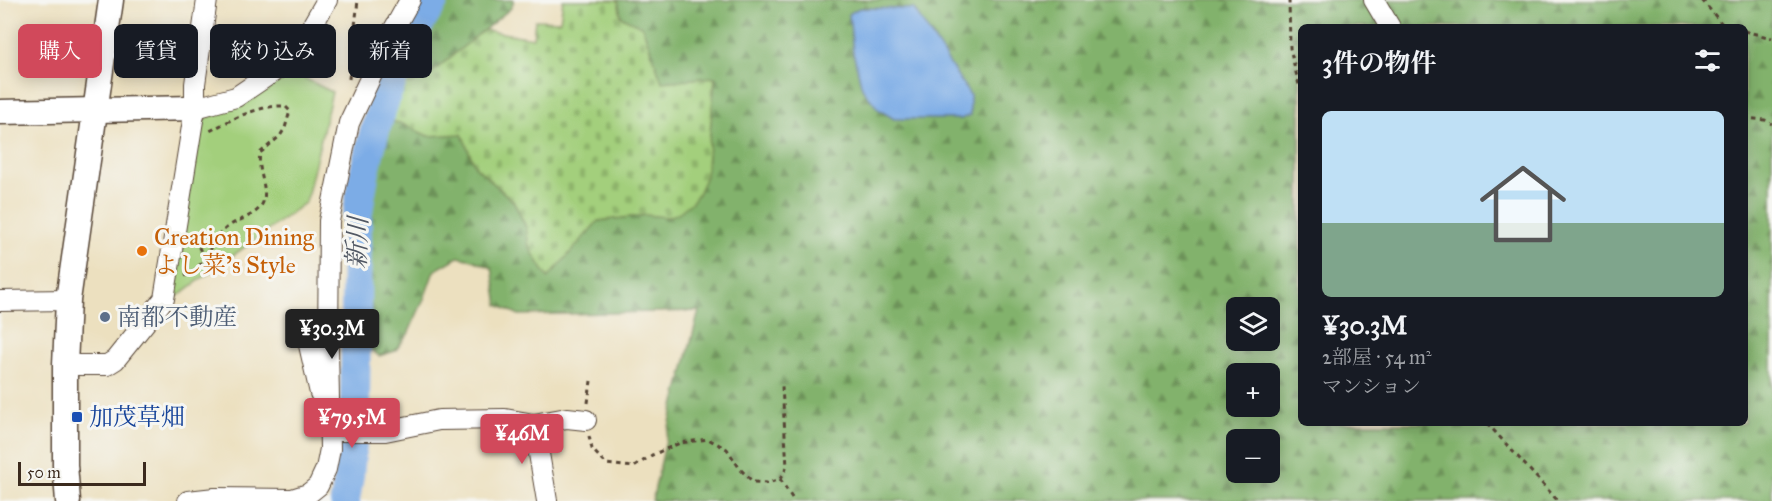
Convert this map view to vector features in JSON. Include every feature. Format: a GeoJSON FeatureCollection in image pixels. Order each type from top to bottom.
{"type":"FeatureCollection","features":[{"type":"Feature","properties":{"kind":"street"},"geometry":{"type":"LineString","coordinates":[[68,501],[65,465],[65,365],[68,300],[111,0]]}},
{"type":"Feature","properties":{"kind":"street"},"geometry":{"type":"LineString","coordinates":[[65,365],[107,365],[115,360],[164,299],[195,108],[195,84],[207,0]]}},
{"type":"Feature","properties":{"kind":"street"},"geometry":{"type":"LineString","coordinates":[[0,112],[195,108],[236,97],[276,70],[305,38],[327,0]]}},
{"type":"Feature","properties":{"kind":"street"},"geometry":{"type":"LineString","coordinates":[[188,501],[215,498],[283,500],[308,494],[318,486],[326,469],[332,424],[328,348],[329,221],[349,123],[390,36],[410,0]]}},
{"type":"Feature","properties":{"kind":"street"},"geometry":{"type":"LineString","coordinates":[[1374,0],[1388,24]]}},
{"type":"Feature","properties":{"kind":"street"},"geometry":{"type":"LineString","coordinates":[[0,301],[68,300]]}},
{"type":"Feature","properties":{"kind":"street"},"geometry":{"type":"LineString","coordinates":[[301,325],[309,345],[321,396],[332,424]]}},
{"type":"Feature","properties":{"kind":"street"},"geometry":{"type":"LineString","coordinates":[[332,424],[385,431],[439,420],[505,419],[534,424],[567,418],[586,420]]}},
{"type":"Feature","properties":{"kind":"street"},"geometry":{"type":"LineString","coordinates":[[534,424],[547,501]]}},
{"type":"Feature","properties":{"kind":"path"},"geometry":{"type":"LineString","coordinates":[[349,83],[358,0]]}},
{"type":"Feature","properties":{"kind":"path"},"geometry":{"type":"LineString","coordinates":[[1289,0],[1290,48],[1298,81]]}},
{"type":"Feature","properties":{"kind":"path"},"geometry":{"type":"LineString","coordinates":[[1702,0],[1722,24]]}},
{"type":"Feature","properties":{"kind":"path"},"geometry":{"type":"LineString","coordinates":[[1748,32],[1772,38]]}},
{"type":"Feature","properties":{"kind":"path"},"geometry":{"type":"LineString","coordinates":[[205,260],[216,239],[225,228],[255,212],[263,202],[265,191],[259,169],[260,153],[280,136],[290,111],[285,106],[261,110],[229,121],[210,131]]}},
{"type":"Feature","properties":{"kind":"path"},"geometry":{"type":"LineString","coordinates":[[1748,118],[1765,120],[1772,124]]}},
{"type":"Feature","properties":{"kind":"path"},"geometry":{"type":"LineString","coordinates":[[591,381],[586,420],[592,449],[606,464],[634,467],[652,455],[680,443],[708,439],[727,449],[740,469],[753,482],[768,483],[780,479],[787,467],[783,386]]}},
{"type":"Feature","properties":{"kind":"path"},"geometry":{"type":"LineString","coordinates":[[1490,426],[1558,501]]}},
{"type":"Feature","properties":{"kind":"path"},"geometry":{"type":"LineString","coordinates":[[780,479],[794,501]]}},
{"type":"Feature","properties":{"kind":"green space"},"geometry":{"type":"Polygon","coordinates":[[[438,0],[514,0],[511,8],[432,72],[432,24],[426,24],[438,0]]]}},
{"type":"Feature","properties":{"kind":"green space"},"geometry":{"type":"Polygon","coordinates":[[[563,0],[618,0],[621,17],[642,26],[662,82],[715,77],[706,176],[692,202],[677,214],[667,217],[646,215],[598,221],[548,278],[529,247],[526,227],[514,202],[475,166],[462,134],[428,136],[400,123],[384,120],[398,81],[411,84],[425,78],[432,78],[432,72],[484,30],[533,38],[535,20],[560,21],[563,0]]]}},
{"type":"Feature","properties":{"kind":"green space"},"geometry":{"type":"Polygon","coordinates":[[[618,0],[1772,0],[1772,501],[652,501],[699,311],[519,315],[498,305],[492,268],[458,257],[434,271],[408,334],[395,351],[379,356],[358,339],[363,201],[375,147],[384,120],[400,123],[428,136],[462,134],[475,166],[514,202],[526,227],[529,247],[598,221],[646,215],[668,217],[707,166],[715,77],[662,82],[642,26],[621,17],[618,0]]]}},
{"type":"Feature","properties":{"kind":"green space"},"geometry":{"type":"Polygon","coordinates":[[[280,78],[304,78],[332,92],[306,202],[171,301],[198,121],[247,102],[280,78]]]}},
{"type":"Feature","properties":{"kind":"green space"},"geometry":{"type":"Polygon","coordinates":[[[399,78],[425,78],[411,84],[398,81],[399,78]]]}},
{"type":"Feature","properties":{"kind":"water"},"geometry":{"type":"Polygon","coordinates":[[[859,8],[914,9],[970,95],[970,115],[961,119],[894,119],[878,109],[862,88],[853,52],[849,14],[859,8]]]}},
{"type":"Feature","properties":{"kind":"waterway","name":"新川"},"geometry":{"type":"LineString","coordinates":[[345,501],[355,413],[357,219],[360,198],[374,134],[395,72],[414,32],[434,0]]}},
{"type":"Feature","properties":{"kind":"place","name":"Creation Dining よし菜's Style"},"geometry":{"type":"Point","coordinates":[142,251]}},
{"type":"Feature","properties":{"kind":"place","name":"南都不動産"},"geometry":{"type":"Point","coordinates":[105,317]}},
{"type":"Feature","properties":{"kind":"place","name":"加茂草畑"},"geometry":{"type":"Point","coordinates":[77,417]}}]}
